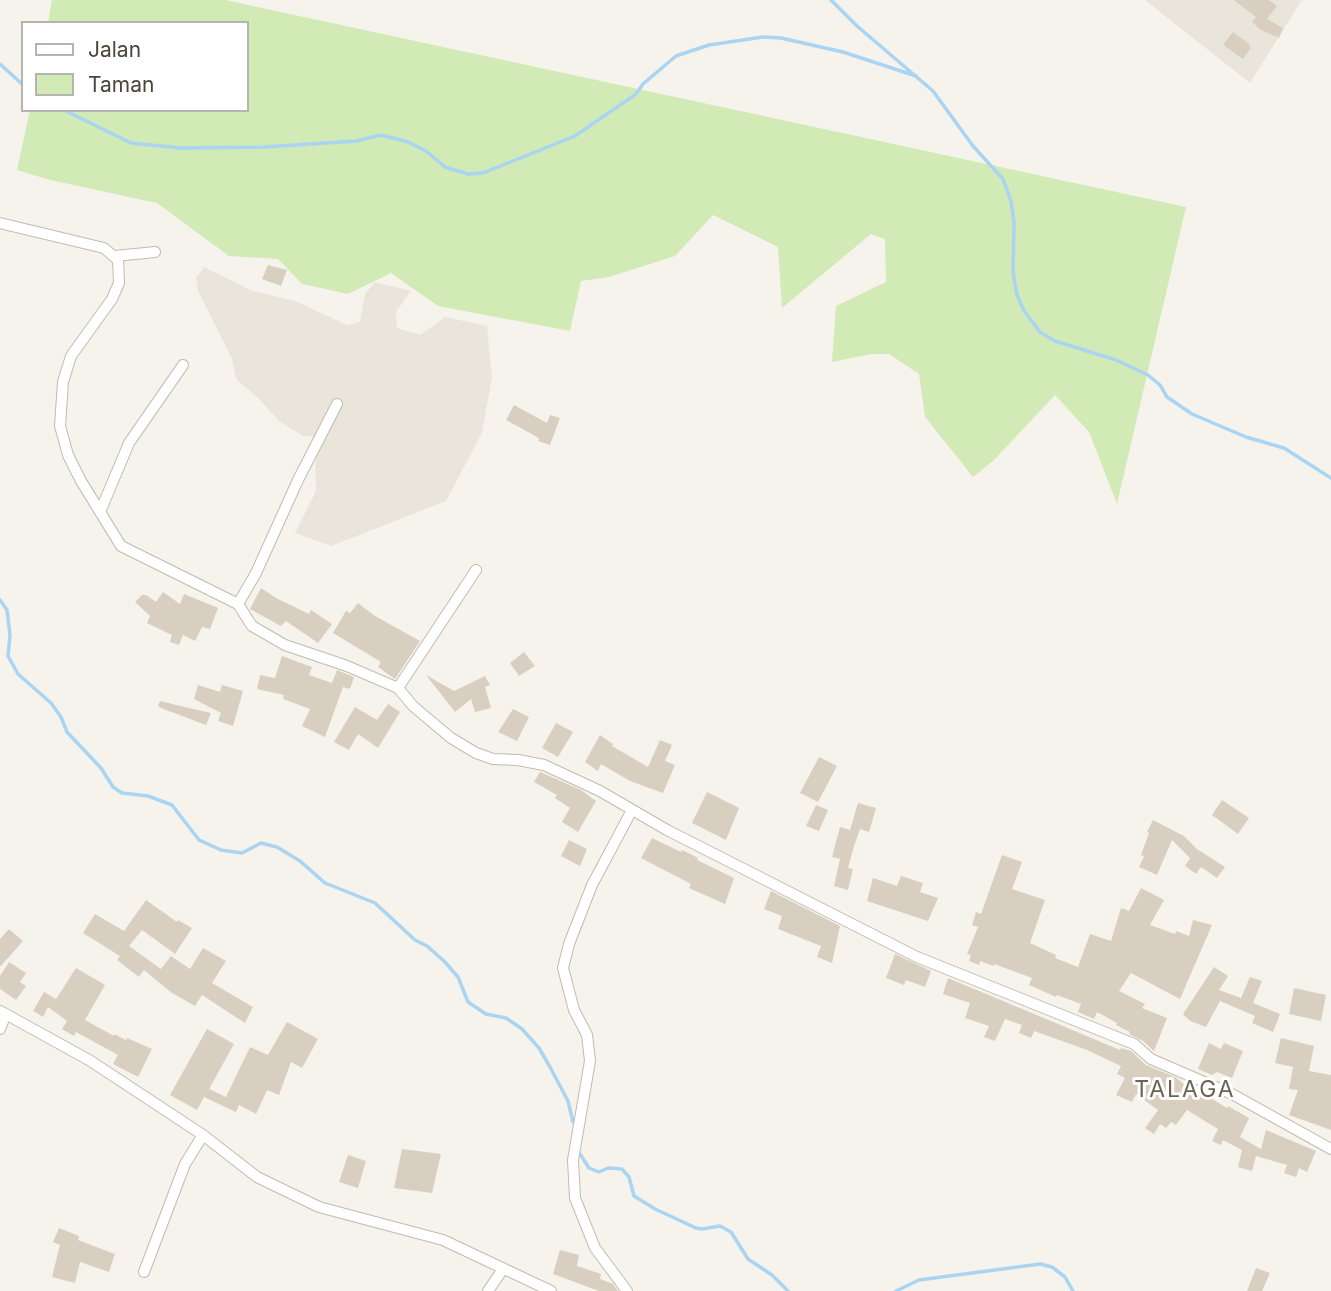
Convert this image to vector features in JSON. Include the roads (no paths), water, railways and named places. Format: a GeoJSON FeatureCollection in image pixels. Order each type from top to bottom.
{"type":"FeatureCollection","features":[{"type":"Feature","properties":{"kind":"street"},"geometry":{"type":"LineString","coordinates":[[0,222],[92,244],[115,256],[120,271],[119,283],[112,299],[71,356],[61,396],[60,426],[68,455],[121,546],[238,604],[251,626],[285,645],[357,670],[398,688],[413,706],[451,738],[476,753],[493,759],[544,765],[600,791],[679,836],[917,957],[1134,1044],[1151,1059],[1232,1094],[1331,1149]]}},
{"type":"Feature","properties":{"kind":"street"},"geometry":{"type":"LineString","coordinates":[[115,256],[155,252]]}},
{"type":"Feature","properties":{"kind":"street"},"geometry":{"type":"LineString","coordinates":[[100,512],[129,443],[183,365]]}},
{"type":"Feature","properties":{"kind":"street"},"geometry":{"type":"LineString","coordinates":[[238,604],[256,573],[298,480],[337,404]]}},
{"type":"Feature","properties":{"kind":"street"},"geometry":{"type":"LineString","coordinates":[[398,688],[476,570]]}},
{"type":"Feature","properties":{"kind":"street"},"geometry":{"type":"LineString","coordinates":[[627,1291],[595,1248],[575,1198],[572,1160],[590,1061],[587,1035],[574,1010],[563,968],[569,944],[592,885],[632,810]]}},
{"type":"Feature","properties":{"kind":"street"},"geometry":{"type":"LineString","coordinates":[[0,1029],[3,1013],[89,1060],[203,1135],[257,1177],[319,1207],[443,1240],[551,1291]]}},
{"type":"Feature","properties":{"kind":"street"},"geometry":{"type":"LineString","coordinates":[[144,1272],[185,1164],[203,1135]]}},
{"type":"Feature","properties":{"kind":"street"},"geometry":{"type":"LineString","coordinates":[[488,1291],[503,1269]]}},
{"type":"Feature","properties":{"kind":"waterway"},"geometry":{"type":"LineString","coordinates":[[831,0],[933,91],[973,146],[1003,179],[1011,201],[1014,223],[1013,272],[1017,295],[1024,311],[1040,332],[1055,341],[1116,360],[1148,375],[1160,385],[1167,397],[1192,414],[1246,437],[1284,448],[1331,478]]}},
{"type":"Feature","properties":{"kind":"waterway"},"geometry":{"type":"LineString","coordinates":[[68,112],[131,143],[180,148],[265,147],[356,141],[381,135],[408,142],[426,151],[445,167],[468,174],[483,173],[575,136],[636,94],[643,84],[676,56],[709,45],[763,37],[781,38],[843,52],[916,76]]}},
{"type":"Feature","properties":{"kind":"waterway"},"geometry":{"type":"LineString","coordinates":[[0,64],[21,83]]}},
{"type":"Feature","properties":{"kind":"waterway"},"geometry":{"type":"LineString","coordinates":[[0,600],[7,610],[10,635],[8,656],[18,674],[51,703],[67,732],[101,768],[113,787],[122,793],[148,796],[172,805],[199,840],[221,850],[242,853],[261,843],[277,847],[300,861],[325,883],[375,903],[415,940],[427,946],[444,961],[458,977],[468,1002],[486,1014],[506,1018],[522,1029],[539,1048],[550,1067],[568,1101],[573,1122]]}},
{"type":"Feature","properties":{"kind":"waterway"},"geometry":{"type":"LineString","coordinates":[[580,1154],[589,1168],[599,1172],[608,1168],[622,1169],[629,1177],[634,1196],[655,1209],[696,1228],[720,1226],[731,1232],[748,1259],[772,1275],[788,1291]]}},
{"type":"Feature","properties":{"kind":"waterway"},"geometry":{"type":"LineString","coordinates":[[896,1291],[919,1280],[1040,1264],[1052,1267],[1065,1277],[1073,1291]]}},
{"type":"Feature","properties":{"kind":"district","name":"TALAGA"},"geometry":{"type":"Point","coordinates":[1185,1090]}}]}
